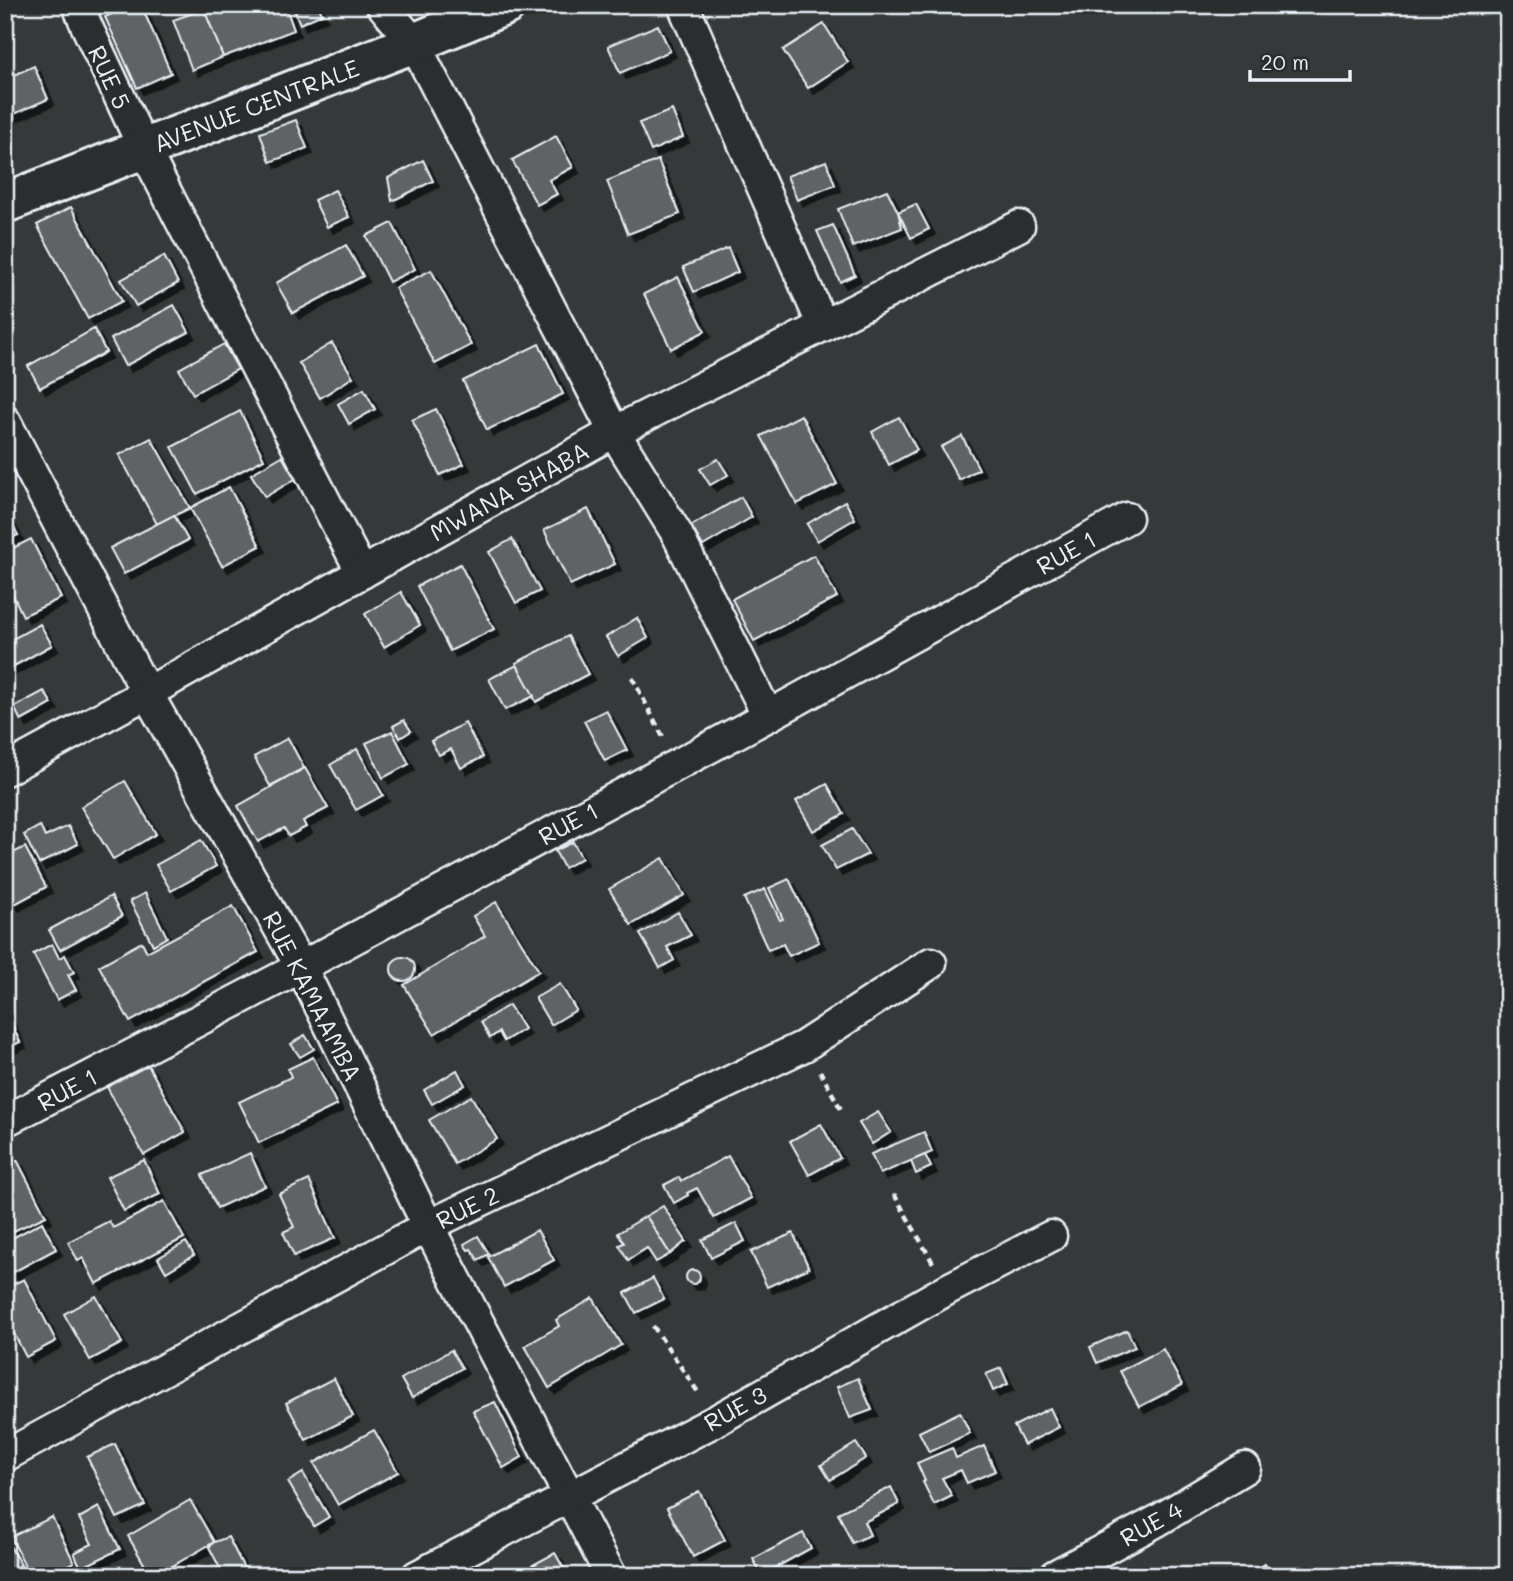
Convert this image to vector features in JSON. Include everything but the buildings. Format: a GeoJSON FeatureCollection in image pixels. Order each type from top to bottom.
{"type":"FeatureCollection","features":[{"type":"Feature","properties":{"kind":"street","name":"RUE 5"},"geometry":{"type":"LineString","coordinates":[[78,5],[144,149],[362,572]]}},
{"type":"Feature","properties":{"kind":"street"},"geometry":{"type":"LineString","coordinates":[[382,5],[414,43],[614,432],[677,534],[768,716]]}},
{"type":"Feature","properties":{"kind":"street","name":"AVENUE CENTRALE"},"geometry":{"type":"LineString","coordinates":[[5,203],[506,5]]}},
{"type":"Feature","properties":{"kind":"street"},"geometry":{"type":"LineString","coordinates":[[683,5],[823,326]]}},
{"type":"Feature","properties":{"kind":"street","name":"MWANA SHABA"},"geometry":{"type":"LineString","coordinates":[[5,769],[147,693],[614,432],[1019,226]]}},
{"type":"Feature","properties":{"kind":"street","name":"RUE KAMAAMBA"},"geometry":{"type":"LineString","coordinates":[[5,421],[147,693],[301,967],[428,1226],[611,1576]]}},
{"type":"Feature","properties":{"kind":"street","name":"RUE 1"},"geometry":{"type":"LineString","coordinates":[[5,1121],[301,967],[768,716],[1127,518]]}},
{"type":"Feature","properties":{"kind":"street","name":"RUE 2"},"geometry":{"type":"LineString","coordinates":[[5,1456],[428,1226],[804,1046],[931,963]]}},
{"type":"Feature","properties":{"kind":"street","name":"RUE 3"},"geometry":{"type":"LineString","coordinates":[[417,1576],[717,1419],[948,1289],[1051,1237]]}},
{"type":"Feature","properties":{"kind":"street","name":"RUE 4"},"geometry":{"type":"LineString","coordinates":[[1054,1576],[1157,1521],[1245,1468]]}},
{"type":"Feature","properties":{"kind":"path"},"geometry":{"type":"LineString","coordinates":[[632,677],[678,764]]}},
{"type":"Feature","properties":{"kind":"path"},"geometry":{"type":"LineString","coordinates":[[804,1046],[844,1113]]}},
{"type":"Feature","properties":{"kind":"path"},"geometry":{"type":"LineString","coordinates":[[894,1194],[948,1289]]}},
{"type":"Feature","properties":{"kind":"path"},"geometry":{"type":"LineString","coordinates":[[653,1326],[717,1419]]}}]}
